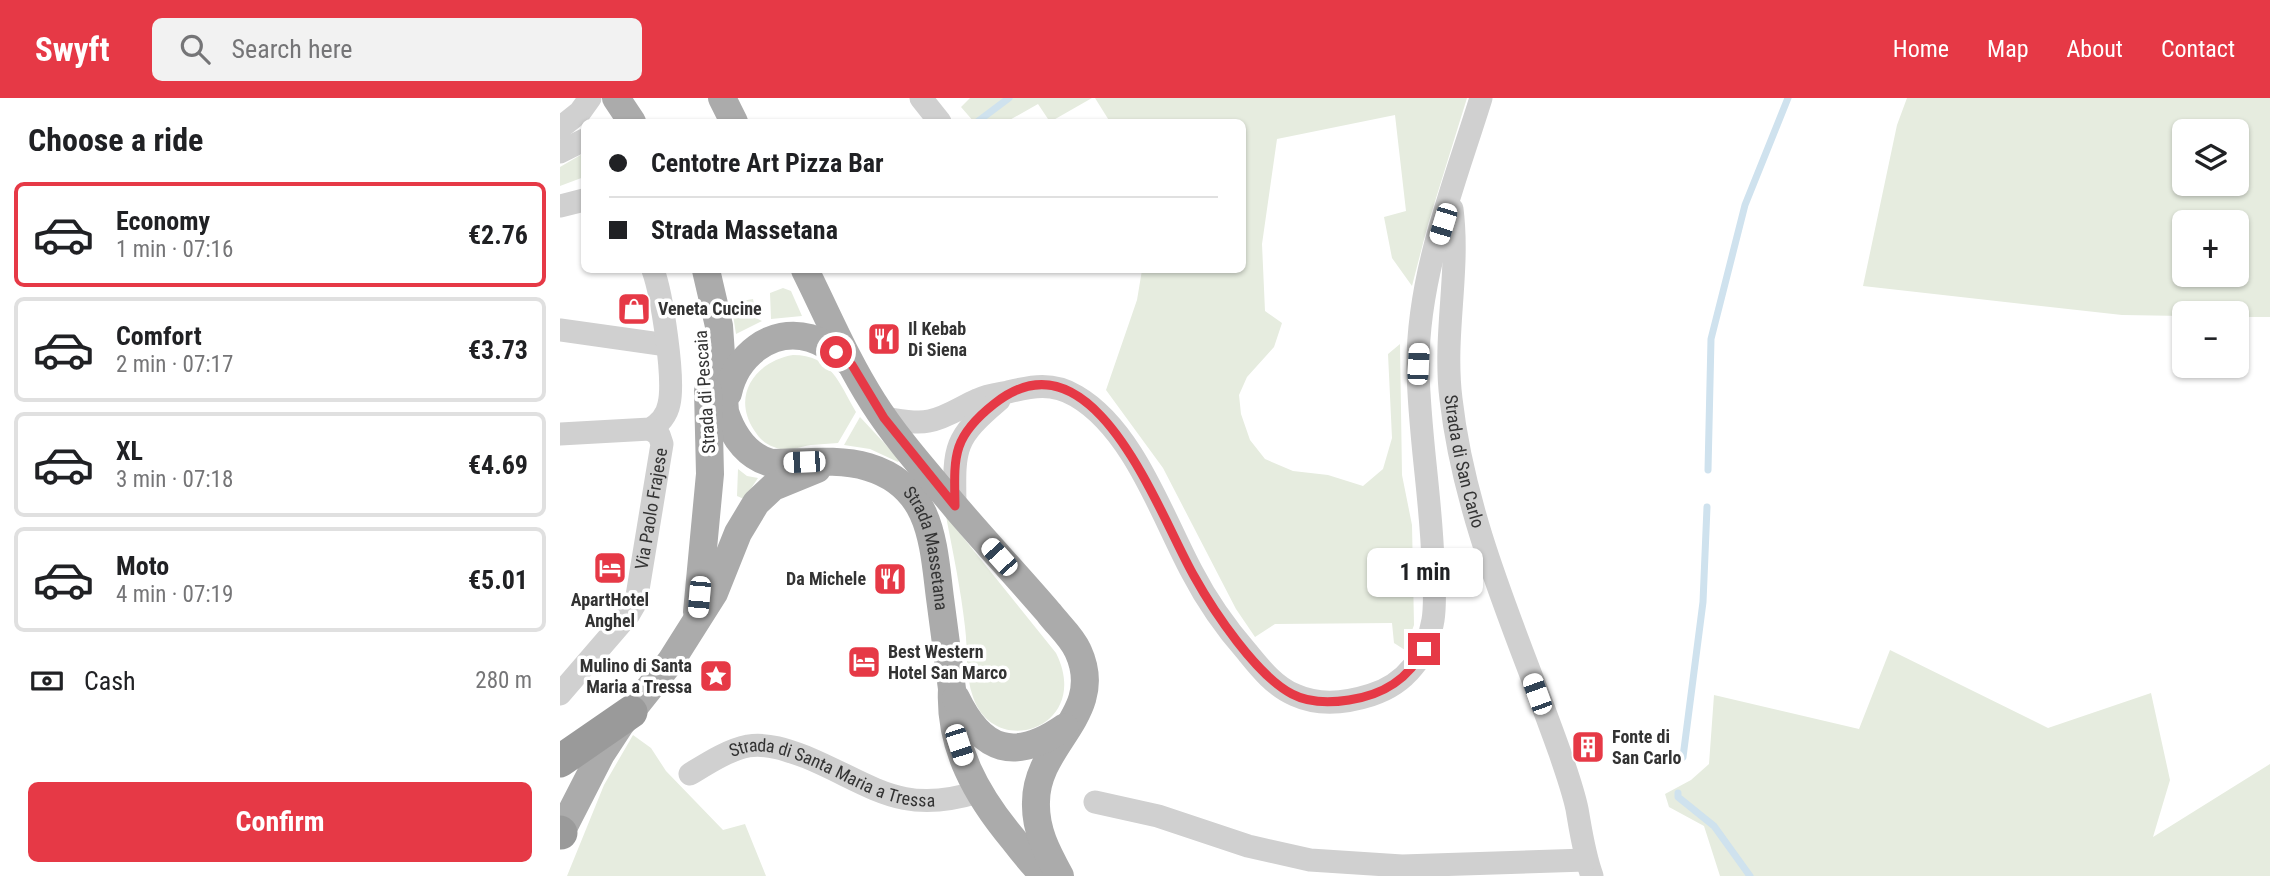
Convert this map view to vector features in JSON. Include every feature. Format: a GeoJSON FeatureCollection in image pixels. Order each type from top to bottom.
{"type":"FeatureCollection","features":[{"type":"Feature","properties":{"kind":"highway"},"geometry":{"type":"LineString","coordinates":[[560,761],[631,712]]}},
{"type":"Feature","properties":{"kind":"main road"},"geometry":{"type":"LineString","coordinates":[[616,98],[630,119]]}},
{"type":"Feature","properties":{"kind":"main road"},"geometry":{"type":"LineString","coordinates":[[722,98],[732,119]]}},
{"type":"Feature","properties":{"kind":"main road","name":"Strada di Pescaia"},"geometry":{"type":"LineString","coordinates":[[689,273],[706,361],[709,400],[710,474],[696,622]]}},
{"type":"Feature","properties":{"kind":"main road","name":"Strada di Pescaia"},"geometry":{"type":"LineString","coordinates":[[707,273],[719,326],[724,412],[729,425],[743,446],[761,460],[771,463],[833,463]]}},
{"type":"Feature","properties":{"kind":"main road","name":"Strada di Pescaia"},"geometry":{"type":"LineString","coordinates":[[806,273],[852,365],[884,418]]}},
{"type":"Feature","properties":{"kind":"main road","name":"Strada di Pescaia"},"geometry":{"type":"LineString","coordinates":[[710,474],[731,381],[740,362],[755,348],[772,339],[808,337],[828,346],[852,365]]}},
{"type":"Feature","properties":{"kind":"main road","name":"Strada Massetana"},"geometry":{"type":"LineString","coordinates":[[884,418],[955,506],[1030,590],[1077,650],[1085,675],[1083,698],[1073,721],[1043,768],[1036,799],[1041,836],[1060,876]]}},
{"type":"Feature","properties":{"kind":"main road"},"geometry":{"type":"LineString","coordinates":[[560,833],[596,762],[671,661],[714,593],[738,533],[756,503],[773,487],[833,463]]}},
{"type":"Feature","properties":{"kind":"main road","name":"Strada Massetana"},"geometry":{"type":"LineString","coordinates":[[833,463],[852,463],[885,474],[907,489],[927,520],[932,535],[955,734],[969,775],[984,802],[1045,876]]}},
{"type":"Feature","properties":{"kind":"main road","name":"Strada Massetana"},"geometry":{"type":"LineString","coordinates":[[951,689],[972,727],[982,737],[1002,745],[1014,747],[1036,744],[1073,721]]}},
{"type":"Feature","properties":{"kind":"main road"},"geometry":{"type":"LineString","coordinates":[[984,802],[1012,810],[1036,799]]}},
{"type":"Feature","properties":{"kind":"street"},"geometry":{"type":"LineString","coordinates":[[560,128],[579,112],[590,98]]}},
{"type":"Feature","properties":{"kind":"street"},"geometry":{"type":"LineString","coordinates":[[921,98],[938,119]]}},
{"type":"Feature","properties":{"kind":"street"},"geometry":{"type":"LineString","coordinates":[[884,418],[928,421],[945,416],[988,395],[1037,386],[1063,390],[1093,407],[1110,424],[1132,457],[1204,593],[1241,646],[1281,687],[1297,696],[1329,702],[1363,697],[1386,689],[1404,678],[1419,659],[1433,618],[1433,541],[1420,426],[1419,334],[1427,285],[1480,98]]}},
{"type":"Feature","properties":{"kind":"street"},"geometry":{"type":"LineString","coordinates":[[560,152],[581,142]]}},
{"type":"Feature","properties":{"kind":"street","name":"Strada di San Carlo"},"geometry":{"type":"LineString","coordinates":[[1451,197],[1455,234],[1448,326],[1450,397],[1464,477],[1477,523],[1559,751],[1576,808],[1589,868]]}},
{"type":"Feature","properties":{"kind":"street"},"geometry":{"type":"LineString","coordinates":[[560,206],[581,201]]}},
{"type":"Feature","properties":{"kind":"street","name":"Via Paolo Frajese"},"geometry":{"type":"LineString","coordinates":[[560,434],[650,429],[660,422],[669,406],[667,345],[654,273]]}},
{"type":"Feature","properties":{"kind":"street"},"geometry":{"type":"LineString","coordinates":[[560,330],[667,345]]}},
{"type":"Feature","properties":{"kind":"street"},"geometry":{"type":"LineString","coordinates":[[955,506],[956,459],[962,437],[975,419],[1009,391]]}},
{"type":"Feature","properties":{"kind":"street","name":"Via Paolo Frajese"},"geometry":{"type":"LineString","coordinates":[[560,694],[629,614],[636,602],[662,444],[659,435],[650,429]]}},
{"type":"Feature","properties":{"kind":"street","name":"Strada di Santa Maria a Tressa"},"geometry":{"type":"LineString","coordinates":[[690,774],[738,749],[764,745],[799,754],[867,786],[904,799],[984,802]]}},
{"type":"Feature","properties":{"kind":"street"},"geometry":{"type":"LineString","coordinates":[[1094,802],[1158,816],[1248,846],[1310,860],[1402,866],[1589,868]]}},
{"type":"Feature","properties":{"kind":"shaded area"},"geometry":{"type":"Polygon","coordinates":[[[970,98],[1092,98],[1055,119],[1048,119],[1038,104],[1011,119],[971,119],[961,107],[970,98]]]}},
{"type":"Feature","properties":{"kind":"shaded area"},"geometry":{"type":"Polygon","coordinates":[[[1095,98],[1467,98],[1412,286],[1392,258],[1384,217],[1406,211],[1395,115],[1277,139],[1262,244],[1265,311],[1282,323],[1274,347],[1247,377],[1239,395],[1241,414],[1250,440],[1265,459],[1293,471],[1328,475],[1363,486],[1383,469],[1392,438],[1388,354],[1400,344],[1402,475],[1412,525],[1414,625],[1405,650],[1394,643],[1392,623],[1275,624],[1255,637],[1236,609],[1163,468],[1106,390],[1137,300],[1142,273],[1246,273],[1246,119],[1108,119],[1095,98]]]}},
{"type":"Feature","properties":{"kind":"shaded area"},"geometry":{"type":"Polygon","coordinates":[[[1907,98],[2270,98],[2270,317],[2249,317],[2249,301],[2172,301],[2172,316],[2122,315],[1863,286],[1897,125],[1907,98]]]}},
{"type":"Feature","properties":{"kind":"shaded area"},"geometry":{"type":"Polygon","coordinates":[[[581,155],[581,178],[560,186],[560,167],[581,155]]]}},
{"type":"Feature","properties":{"kind":"shaded area"},"geometry":{"type":"Polygon","coordinates":[[[783,288],[791,291],[802,316],[771,319],[770,293],[783,288]]]}},
{"type":"Feature","properties":{"kind":"shaded area"},"geometry":{"type":"Polygon","coordinates":[[[753,299],[755,308],[752,316],[762,321],[736,334],[731,303],[753,299]]]}},
{"type":"Feature","properties":{"kind":"shaded area"},"geometry":{"type":"Polygon","coordinates":[[[793,355],[806,356],[825,365],[839,381],[856,412],[838,443],[784,449],[765,442],[754,430],[745,404],[746,392],[751,382],[768,364],[793,355]]]}},
{"type":"Feature","properties":{"kind":"shaded area"},"geometry":{"type":"Polygon","coordinates":[[[860,417],[900,460],[898,462],[870,449],[844,445],[860,417]]]}},
{"type":"Feature","properties":{"kind":"shaded area"},"geometry":{"type":"Polygon","coordinates":[[[738,469],[747,476],[758,478],[744,499],[737,496],[738,469]]]}},
{"type":"Feature","properties":{"kind":"shaded area"},"geometry":{"type":"Polygon","coordinates":[[[946,516],[1056,653],[1064,679],[1062,700],[1052,716],[1037,727],[1019,731],[1000,728],[984,717],[973,697],[961,599],[946,516]]]}},
{"type":"Feature","properties":{"kind":"shaded area"},"geometry":{"type":"Polygon","coordinates":[[[1890,650],[2048,728],[2151,693],[2170,780],[2153,837],[2270,764],[2270,876],[1720,876],[1704,826],[1669,807],[1665,794],[1691,780],[1709,764],[1714,695],[1859,729],[1890,650]]]}},
{"type":"Feature","properties":{"kind":"shaded area"},"geometry":{"type":"Polygon","coordinates":[[[633,735],[651,748],[666,771],[723,830],[745,824],[766,876],[567,876],[604,785],[633,735]]]}},
{"type":"Feature","properties":{"kind":"waterway"},"geometry":{"type":"LineString","coordinates":[[981,119],[1009,98]]}},
{"type":"Feature","properties":{"kind":"waterway"},"geometry":{"type":"LineString","coordinates":[[1708,470],[1711,339],[1745,205],[1788,98]]}},
{"type":"Feature","properties":{"kind":"waterway"},"geometry":{"type":"LineString","coordinates":[[1683,757],[1703,602],[1707,507]]}},
{"type":"Feature","properties":{"kind":"waterway"},"geometry":{"type":"LineString","coordinates":[[1678,793],[1678,797],[1714,826],[1750,876]]}},
{"type":"Feature","properties":{"kind":"place","name":"Veneta Cucine"},"geometry":{"type":"Point","coordinates":[634,309]}},
{"type":"Feature","properties":{"kind":"place","name":"Il Kebab Di Siena"},"geometry":{"type":"Point","coordinates":[884,339]}},
{"type":"Feature","properties":{"kind":"place","name":"ApartHotel Anghel"},"geometry":{"type":"Point","coordinates":[610,568]}},
{"type":"Feature","properties":{"kind":"place","name":"Da Michele"},"geometry":{"type":"Point","coordinates":[890,579]}},
{"type":"Feature","properties":{"kind":"place","name":"Best Western Hotel San Marco"},"geometry":{"type":"Point","coordinates":[864,662]}},
{"type":"Feature","properties":{"kind":"place","name":"Mulino di Santa Maria a Tressa"},"geometry":{"type":"Point","coordinates":[716,676]}},
{"type":"Feature","properties":{"kind":"place","name":"Fonte di San Carlo"},"geometry":{"type":"Point","coordinates":[1588,747]}},
{"type":"Feature","properties":{"kind":"route"},"geometry":{"type":"LineString","coordinates":[[836,352],[852,365],[884,418],[955,506],[956,459],[962,437],[975,419],[1009,391],[1028,386],[1055,387],[1093,407],[1122,439],[1193,575],[1217,613],[1256,663],[1271,679],[1289,692],[1307,699],[1329,702],[1352,700],[1378,693],[1404,678],[1424,649]]}}]}
